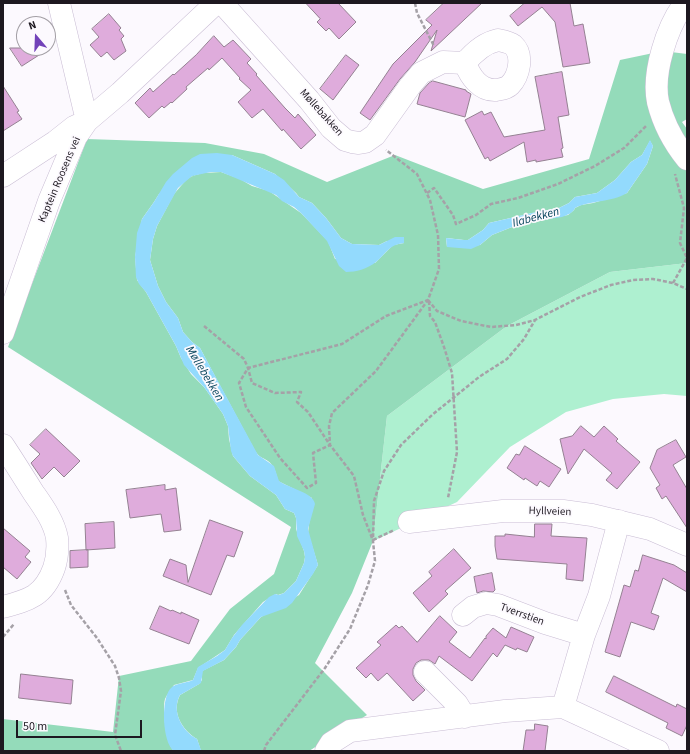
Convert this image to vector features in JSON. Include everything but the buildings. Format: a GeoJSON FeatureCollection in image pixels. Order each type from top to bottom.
{"type":"FeatureCollection","features":[{"type":"Feature","properties":{"kind":"street"},"geometry":{"type":"LineString","coordinates":[[58,3],[88,121]]}},
{"type":"Feature","properties":{"kind":"street"},"geometry":{"type":"LineString","coordinates":[[5,171],[74,127],[88,121],[216,3]]}},
{"type":"Feature","properties":{"kind":"street","name":"Møllebakken"},"geometry":{"type":"LineString","coordinates":[[222,3],[309,100],[331,128],[345,140],[358,143],[365,142]]}},
{"type":"Feature","properties":{"kind":"street"},"geometry":{"type":"LineString","coordinates":[[685,3],[669,31],[660,64],[658,77],[658,101],[671,136],[687,158]]}},
{"type":"Feature","properties":{"kind":"street"},"geometry":{"type":"LineString","coordinates":[[365,142],[375,135],[421,73],[443,62],[465,63]]}},
{"type":"Feature","properties":{"kind":"street","name":"Kaptein Roosens vei"},"geometry":{"type":"LineString","coordinates":[[3,333],[49,201],[76,137],[88,121]]}},
{"type":"Feature","properties":{"kind":"street"},"geometry":{"type":"LineString","coordinates":[[3,445],[46,512],[57,539],[57,559],[49,581],[44,588],[8,616]]}},
{"type":"Feature","properties":{"kind":"street","name":"Hyllveien"},"geometry":{"type":"LineString","coordinates":[[409,522],[446,519],[503,511],[563,511],[592,515],[650,529],[687,545]]}},
{"type":"Feature","properties":{"kind":"street"},"geometry":{"type":"LineString","coordinates":[[563,707],[584,635],[599,596],[619,521]]}},
{"type":"Feature","properties":{"kind":"street","name":"Tverrstien"},"geometry":{"type":"LineString","coordinates":[[463,616],[473,607],[486,603],[584,635]]}},
{"type":"Feature","properties":{"kind":"street"},"geometry":{"type":"LineString","coordinates":[[425,672],[457,704],[465,716]]}},
{"type":"Feature","properties":{"kind":"street"},"geometry":{"type":"LineString","coordinates":[[326,751],[331,743],[350,731],[505,711],[563,707],[658,751]]}},
{"type":"Feature","properties":{"kind":"path"},"geometry":{"type":"LineString","coordinates":[[415,3],[417,12],[424,27],[443,62]]}},
{"type":"Feature","properties":{"kind":"path"},"geometry":{"type":"LineString","coordinates":[[427,193],[434,188],[453,215],[456,224],[476,215],[491,204],[518,198],[558,184],[595,166],[624,148],[647,125],[664,118]]}},
{"type":"Feature","properties":{"kind":"path"},"geometry":{"type":"LineString","coordinates":[[330,445],[329,426],[332,413],[376,371],[428,300],[439,269],[438,235],[430,200],[417,174],[388,151],[365,142]]}},
{"type":"Feature","properties":{"kind":"path"},"geometry":{"type":"LineString","coordinates":[[673,283],[686,258],[680,244],[684,208],[674,170],[687,158]]}},
{"type":"Feature","properties":{"kind":"path"},"geometry":{"type":"LineString","coordinates":[[428,300],[437,311],[461,321],[491,327],[516,325],[535,320],[580,297],[611,285],[633,280],[653,279],[673,283],[687,289]]}},
{"type":"Feature","properties":{"kind":"path"},"geometry":{"type":"LineString","coordinates":[[330,445],[313,453],[316,483],[307,488],[280,458],[246,407],[239,382],[248,368],[342,344],[386,316],[428,300]]}},
{"type":"Feature","properties":{"kind":"path"},"geometry":{"type":"LineString","coordinates":[[428,300],[430,316],[435,322],[452,373],[458,452],[449,489],[446,519]]}},
{"type":"Feature","properties":{"kind":"path"},"geometry":{"type":"LineString","coordinates":[[264,751],[266,745],[325,668],[350,629],[368,585],[375,561],[373,540],[374,501],[384,471],[401,444],[453,398],[480,377],[507,359],[524,339],[535,320]]}},
{"type":"Feature","properties":{"kind":"path"},"geometry":{"type":"LineString","coordinates":[[204,326],[244,359],[252,383],[275,393],[301,392],[297,402],[308,412],[330,445],[354,476],[363,515],[373,540]]}},
{"type":"Feature","properties":{"kind":"path"},"geometry":{"type":"LineString","coordinates":[[64,587],[71,605],[97,638],[115,666],[120,678],[121,691],[115,735],[120,751]]}},
{"type":"Feature","properties":{"kind":"path"},"geometry":{"type":"LineString","coordinates":[[3,637],[8,616]]}},
{"type":"Feature","properties":{"kind":"green space"},"geometry":{"type":"Polygon","coordinates":[[[663,51],[687,54],[687,119],[682,122],[687,129],[687,263],[610,272],[507,326],[387,416],[373,541],[352,593],[315,663],[367,715],[309,751],[201,751],[197,739],[183,726],[177,714],[180,695],[199,684],[202,680],[202,671],[224,660],[261,617],[299,595],[318,565],[308,533],[312,498],[278,481],[272,465],[255,451],[200,348],[183,332],[178,318],[166,302],[158,286],[150,260],[153,239],[157,226],[174,194],[189,178],[159,194],[142,219],[135,257],[137,280],[146,292],[191,374],[204,387],[223,414],[228,426],[233,456],[250,476],[276,495],[285,509],[294,513],[296,518],[296,529],[304,551],[304,563],[296,581],[284,593],[278,595],[276,594],[263,602],[234,635],[225,650],[198,668],[193,680],[174,685],[167,695],[164,704],[165,726],[171,747],[174,751],[3,751],[3,719],[113,732],[119,676],[191,661],[230,609],[274,574],[291,527],[8,347],[87,139],[205,143],[264,154],[327,182],[395,155],[483,189],[589,159],[620,60],[663,51]],[[650,141],[642,155],[631,162],[615,180],[597,193],[575,197],[569,203],[559,208],[489,223],[483,230],[468,240],[446,238],[447,247],[480,245],[492,235],[522,223],[568,215],[575,208],[581,205],[627,193],[647,164],[653,146],[650,141]],[[232,155],[193,176],[203,173],[221,172],[240,179],[252,186],[269,191],[301,213],[328,241],[335,259],[375,263],[393,245],[404,243],[387,241],[379,245],[352,244],[341,238],[326,218],[312,203],[299,197],[275,174],[232,155]]]}},
{"type":"Feature","properties":{"kind":"green space"},"geometry":{"type":"Polygon","coordinates":[[[687,263],[687,396],[664,394],[613,399],[566,412],[510,447],[457,502],[373,541],[387,416],[507,326],[610,272],[687,263]]]}},
{"type":"Feature","properties":{"kind":"water","name":"Ilabekken"},"geometry":{"type":"Polygon","coordinates":[[[650,140],[653,146],[647,164],[627,193],[614,198],[581,205],[575,208],[570,214],[562,217],[522,223],[492,235],[480,245],[471,249],[447,247],[446,238],[468,240],[483,230],[489,223],[559,208],[569,203],[575,197],[597,193],[615,180],[631,162],[642,155],[650,140]]]}},
{"type":"Feature","properties":{"kind":"water","name":"Møllebekken"},"geometry":{"type":"Polygon","coordinates":[[[217,153],[232,155],[275,174],[284,180],[299,197],[312,203],[326,218],[341,238],[352,244],[379,245],[395,237],[404,237],[404,243],[394,246],[388,250],[369,267],[358,271],[346,272],[339,266],[327,241],[294,207],[282,201],[276,195],[221,172],[211,172],[192,176],[178,188],[157,226],[153,239],[150,260],[158,286],[166,302],[178,318],[183,332],[200,348],[258,455],[274,466],[279,481],[305,493],[313,500],[315,504],[308,529],[318,565],[292,603],[286,608],[261,617],[224,660],[203,671],[201,683],[180,695],[177,714],[187,731],[197,739],[201,750],[174,751],[167,739],[164,721],[165,702],[170,689],[175,685],[193,680],[198,667],[225,650],[242,625],[269,597],[275,594],[279,595],[284,593],[296,581],[305,557],[304,551],[297,536],[296,518],[294,513],[285,509],[276,495],[250,476],[233,456],[228,426],[223,414],[204,387],[184,365],[176,346],[136,277],[135,257],[137,233],[142,219],[166,182],[192,158],[200,154],[217,153]]]}}]}
